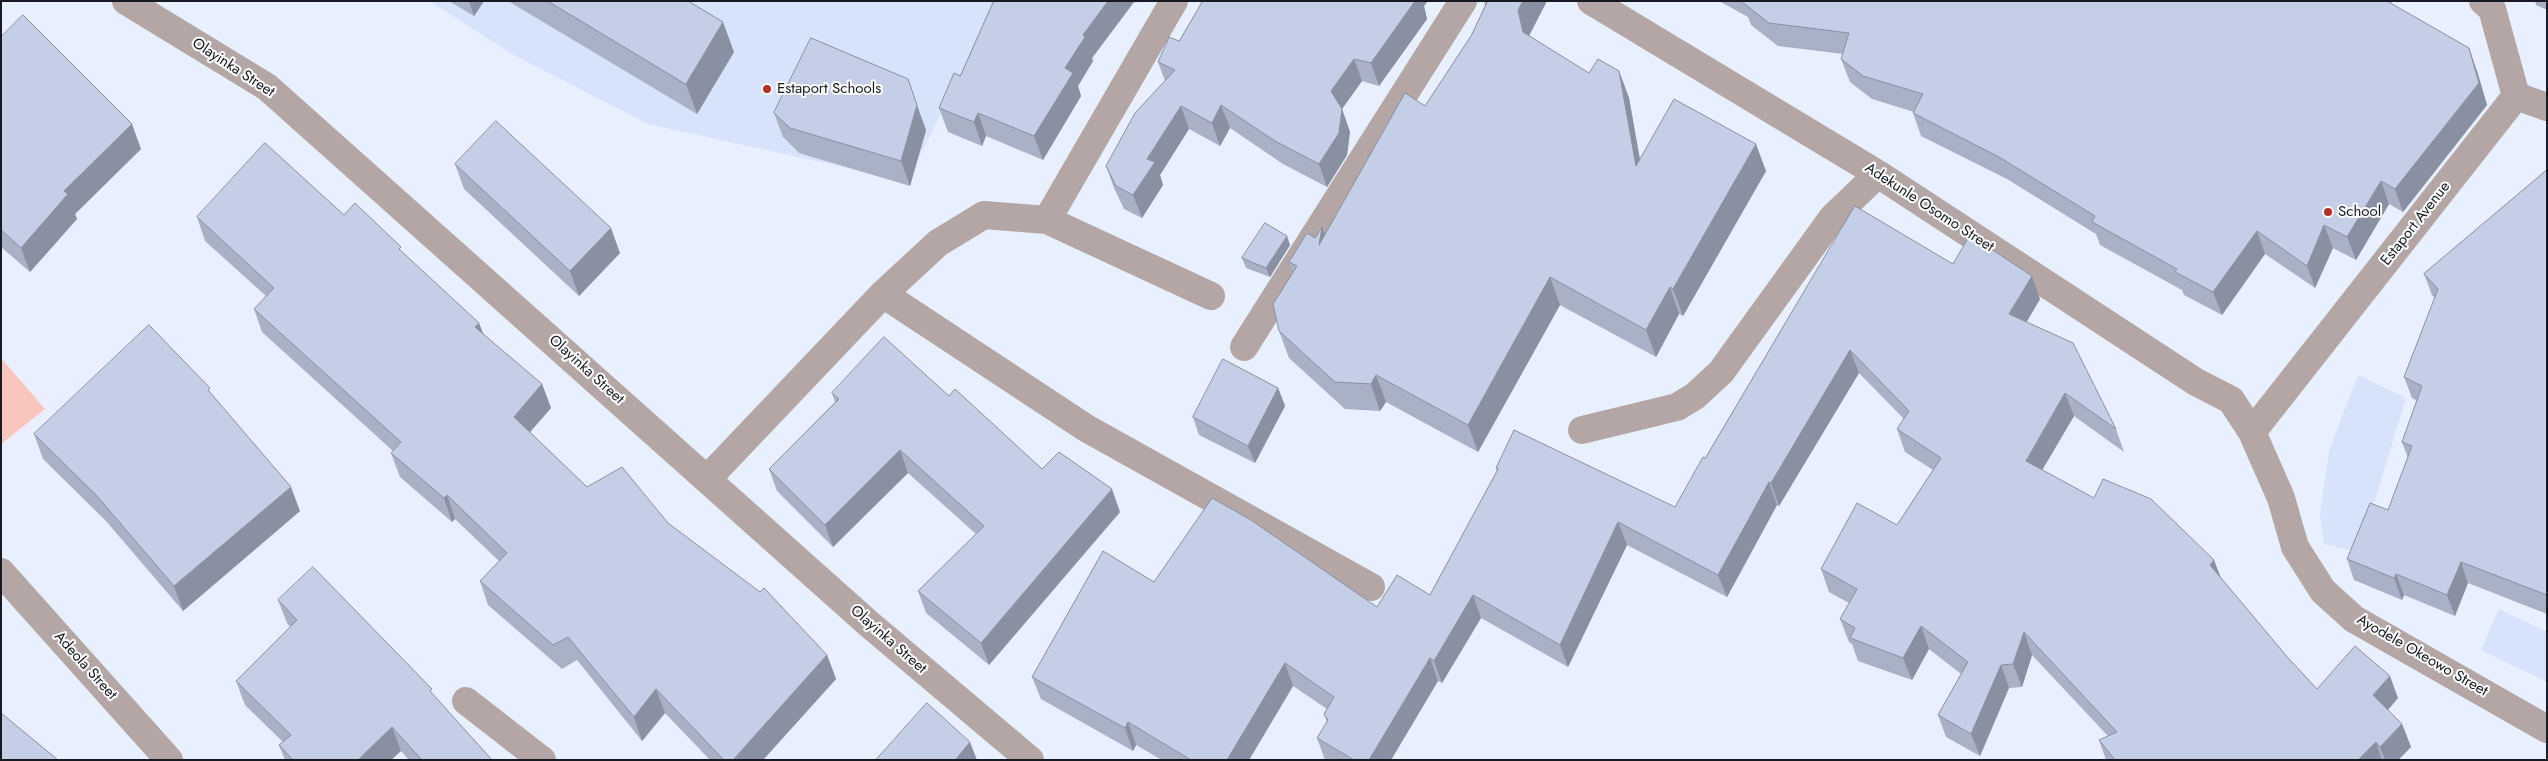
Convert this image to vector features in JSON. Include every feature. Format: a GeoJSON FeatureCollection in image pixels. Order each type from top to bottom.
{"type":"FeatureCollection","features":[{"type":"Feature","properties":{"kind":"street","name":"Olayinka Street"},"geometry":{"type":"LineString","coordinates":[[126,1],[267,87],[708,478],[869,624],[1030,760]]}},
{"type":"Feature","properties":{"kind":"street"},"geometry":{"type":"LineString","coordinates":[[1048,220],[1174,1]]}},
{"type":"Feature","properties":{"kind":"street"},"geometry":{"type":"LineString","coordinates":[[1244,347],[1463,1]]}},
{"type":"Feature","properties":{"kind":"street","name":"Adekunle Osomo Street"},"geometry":{"type":"LineString","coordinates":[[1591,1],[1878,174],[2196,382],[2230,400],[2252,432]]}},
{"type":"Feature","properties":{"kind":"street"},"geometry":{"type":"LineString","coordinates":[[2483,1],[2492,8],[2516,96],[2547,107]]}},
{"type":"Feature","properties":{"kind":"street","name":"Estaport Avenue"},"geometry":{"type":"LineString","coordinates":[[2252,432],[2516,96]]}},
{"type":"Feature","properties":{"kind":"street"},"geometry":{"type":"LineString","coordinates":[[1582,430],[1677,407],[1694,396],[1720,372],[1833,217],[1878,174]]}},
{"type":"Feature","properties":{"kind":"street"},"geometry":{"type":"LineString","coordinates":[[708,478],[883,294],[938,243],[984,215],[1048,220],[1211,296]]}},
{"type":"Feature","properties":{"kind":"street"},"geometry":{"type":"LineString","coordinates":[[883,294],[1086,428],[1370,587]]}},
{"type":"Feature","properties":{"kind":"street","name":"Ayodele Okeowo Street"},"geometry":{"type":"LineString","coordinates":[[2252,432],[2281,498],[2295,547],[2323,591],[2354,619],[2547,729]]}},
{"type":"Feature","properties":{"kind":"street","name":"Adeola Street"},"geometry":{"type":"LineString","coordinates":[[1,572],[169,760]]}},
{"type":"Feature","properties":{"kind":"street"},"geometry":{"type":"LineString","coordinates":[[466,701],[542,760]]}},
{"type":"Feature","properties":{"kind":"shaded area","name":"Estaport Schools"},"geometry":{"type":"Polygon","coordinates":[[[429,1],[998,1],[907,181],[648,124],[514,55],[429,1]]]}},
{"type":"Feature","properties":{"kind":"shaded area"},"geometry":{"type":"Polygon","coordinates":[[[1,358],[45,409],[1,444],[1,358]]]}},
{"type":"Feature","properties":{"kind":"shaded area"},"geometry":{"type":"Polygon","coordinates":[[[2358,375],[2406,398],[2359,552],[2324,544],[2320,514],[2329,451],[2358,375]]]}},
{"type":"Feature","properties":{"kind":"shaded area"},"geometry":{"type":"Polygon","coordinates":[[[2499,609],[2547,632],[2547,682],[2481,650],[2499,609]]]}},
{"type":"Feature","properties":{"kind":"building"},"geometry":{"type":"Polygon","coordinates":[[[548,1],[688,1],[723,22],[686,84],[548,1]]]}},
{"type":"Feature","properties":{"kind":"building"},"geometry":{"type":"Polygon","coordinates":[[[994,1],[1108,1],[1083,35],[1085,37],[1065,68],[1073,73],[1034,136],[978,113],[974,122],[939,108],[954,73],[960,76],[994,1]]]}},
{"type":"Feature","properties":{"kind":"building"},"geometry":{"type":"Polygon","coordinates":[[[1203,1],[1415,1],[1371,63],[1354,59],[1331,91],[1342,109],[1339,133],[1319,164],[1275,141],[1221,105],[1212,123],[1181,106],[1147,159],[1155,162],[1133,195],[1116,186],[1106,166],[1135,113],[1175,70],[1158,62],[1169,37],[1179,41],[1203,1]]]}},
{"type":"Feature","properties":{"kind":"building"},"geometry":{"type":"Polygon","coordinates":[[[1488,1],[1523,1],[1518,10],[1523,32],[1589,73],[1598,59],[1619,71],[1636,166],[1674,99],[1756,144],[1673,289],[1670,287],[1646,330],[1550,277],[1468,425],[1376,375],[1371,384],[1335,382],[1279,331],[1273,304],[1297,266],[1289,262],[1307,233],[1315,238],[1322,227],[1319,245],[1405,93],[1425,106],[1471,36],[1488,1]]]}},
{"type":"Feature","properties":{"kind":"building"},"geometry":{"type":"Polygon","coordinates":[[[1743,1],[2387,1],[2469,48],[2479,83],[2395,189],[2381,181],[2347,237],[2324,225],[2307,266],[2257,231],[2213,292],[2175,272],[2177,269],[2092,222],[2095,216],[1999,157],[1913,113],[1923,94],[1863,76],[1841,59],[1849,33],[1769,23],[1743,1]]]}},
{"type":"Feature","properties":{"kind":"building"},"geometry":{"type":"Polygon","coordinates":[[[23,15],[132,124],[64,191],[68,194],[21,248],[1,230],[1,37],[23,15]]]}},
{"type":"Feature","properties":{"kind":"building"},"geometry":{"type":"Polygon","coordinates":[[[811,38],[908,79],[917,105],[901,161],[790,128],[774,113],[811,38]]]}},
{"type":"Feature","properties":{"kind":"building"},"geometry":{"type":"Polygon","coordinates":[[[496,121],[611,228],[570,271],[455,164],[496,121]]]}},
{"type":"Feature","properties":{"kind":"building"},"geometry":{"type":"Polygon","coordinates":[[[265,143],[344,215],[355,203],[401,247],[399,249],[479,323],[475,327],[542,384],[514,417],[587,487],[622,467],[668,523],[760,592],[764,588],[827,655],[733,760],[724,760],[656,689],[634,717],[568,637],[553,645],[480,581],[507,553],[447,495],[444,498],[391,453],[401,442],[254,309],[274,288],[197,217],[265,143]]]}},
{"type":"Feature","properties":{"kind":"building"},"geometry":{"type":"Polygon","coordinates":[[[2547,170],[2547,595],[2461,562],[2447,595],[2396,574],[2394,578],[2347,559],[2370,503],[2388,510],[2412,446],[2402,442],[2422,386],[2404,377],[2438,289],[2424,274],[2547,170]]]}},
{"type":"Feature","properties":{"kind":"building"},"geometry":{"type":"Polygon","coordinates":[[[1855,206],[1953,264],[1970,235],[2032,276],[2009,314],[2073,343],[2116,429],[2065,393],[2026,461],[2094,498],[2103,479],[2151,499],[2214,560],[2210,565],[2289,659],[2317,689],[2355,646],[2390,676],[2373,695],[2402,724],[2380,747],[2376,742],[2358,760],[2115,760],[2099,740],[2117,732],[2024,632],[2013,664],[2001,665],[1971,734],[1938,715],[1968,662],[1921,626],[1903,658],[1850,638],[1855,628],[1840,619],[1857,589],[1821,569],[1857,503],[1897,525],[1941,458],[1897,429],[1909,411],[1850,350],[1771,483],[1769,482],[1718,575],[1618,522],[1560,645],[1473,595],[1434,661],[1430,658],[1369,760],[1354,760],[1317,738],[1328,720],[1324,714],[1334,697],[1285,663],[1227,760],[1191,760],[1128,722],[1125,728],[1032,677],[1103,551],[1154,582],[1212,498],[1251,520],[1377,607],[1397,575],[1430,595],[1498,469],[1496,468],[1514,430],[1675,507],[1703,457],[1705,458],[1855,206]]]}},
{"type":"Feature","properties":{"kind":"building"},"geometry":{"type":"Polygon","coordinates":[[[1265,223],[1287,236],[1266,268],[1242,258],[1265,223]]]}},
{"type":"Feature","properties":{"kind":"building"},"geometry":{"type":"Polygon","coordinates":[[[149,325],[210,388],[208,390],[291,487],[174,586],[97,496],[34,434],[149,325]]]}},
{"type":"Feature","properties":{"kind":"building"},"geometry":{"type":"Polygon","coordinates":[[[884,337],[949,396],[955,389],[1042,469],[1059,452],[1112,489],[981,643],[918,591],[984,526],[900,450],[825,525],[769,469],[839,399],[832,393],[884,337]]]}},
{"type":"Feature","properties":{"kind":"building"},"geometry":{"type":"Polygon","coordinates":[[[1223,359],[1278,388],[1248,446],[1193,417],[1223,359]]]}},
{"type":"Feature","properties":{"kind":"building"},"geometry":{"type":"Polygon","coordinates":[[[313,567],[432,689],[430,691],[492,760],[422,760],[392,727],[358,760],[293,760],[279,745],[291,735],[236,681],[297,620],[278,600],[313,567]]]}},
{"type":"Feature","properties":{"kind":"building"},"geometry":{"type":"Polygon","coordinates":[[[927,703],[970,742],[955,760],[876,760],[927,703]]]}},
{"type":"Feature","properties":{"kind":"building"},"geometry":{"type":"Polygon","coordinates":[[[1,713],[58,760],[1,760],[1,713]]]}},
{"type":"Feature","properties":{"kind":"place","name":"Estaport Schools"},"geometry":{"type":"Point","coordinates":[767,89]}},
{"type":"Feature","properties":{"kind":"place","name":"School"},"geometry":{"type":"Point","coordinates":[2328,212]}}]}
